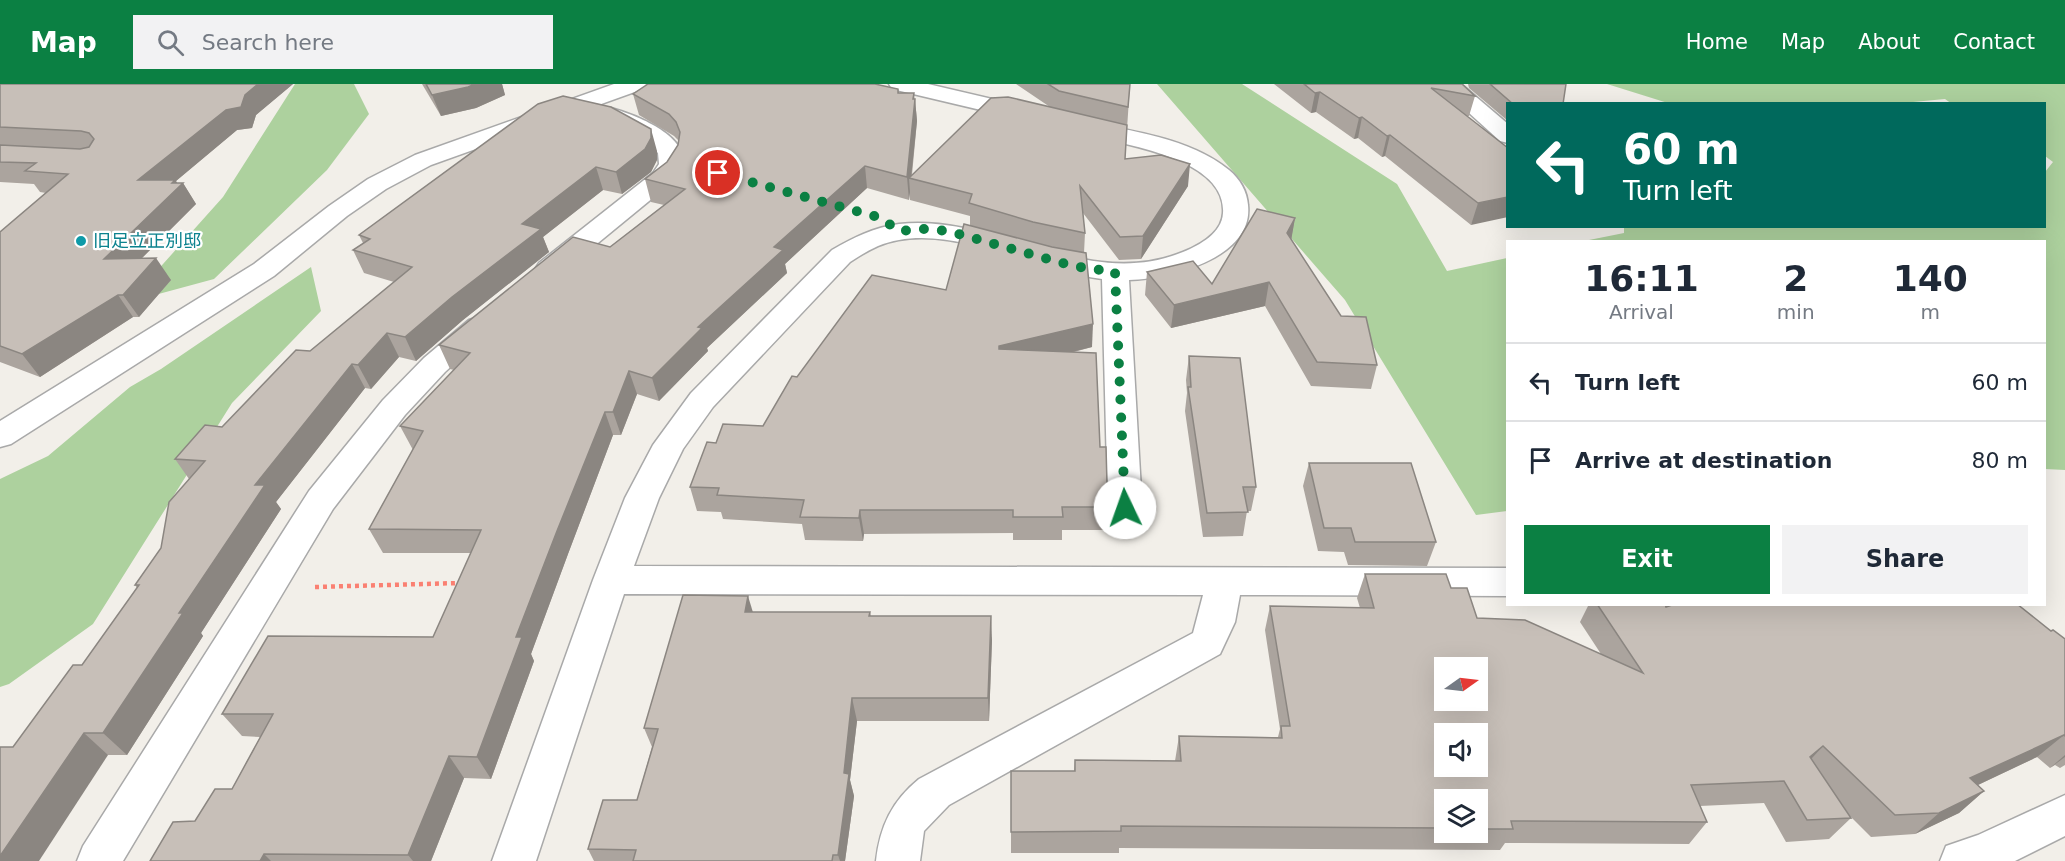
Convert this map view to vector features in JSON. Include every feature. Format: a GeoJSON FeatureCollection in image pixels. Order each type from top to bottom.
{"type":"FeatureCollection","features":[{"type":"Feature","properties":{"kind":"street"},"geometry":{"type":"LineString","coordinates":[[0,436],[235,289],[377,183],[423,160],[635,84]]}},
{"type":"Feature","properties":{"kind":"street"},"geometry":{"type":"LineString","coordinates":[[514,861],[611,580],[642,498],[669,445],[702,400],[841,256],[857,244],[877,236],[925,229],[948,231],[1073,266],[1115,272],[1146,270],[1181,263],[1210,250],[1233,229],[1238,204],[1226,180],[1199,160],[1168,148],[900,84]]}},
{"type":"Feature","properties":{"kind":"street"},"geometry":{"type":"LineString","coordinates":[[1448,84],[1506,134]]}},
{"type":"Feature","properties":{"kind":"street"},"geometry":{"type":"LineString","coordinates":[[99,861],[321,500],[360,445],[399,400],[448,351],[662,178],[672,163],[670,149],[658,137],[583,102]]}},
{"type":"Feature","properties":{"kind":"street"},"geometry":{"type":"LineString","coordinates":[[1115,272],[1125,508]]}},
{"type":"Feature","properties":{"kind":"street"},"geometry":{"type":"LineString","coordinates":[[611,580],[1506,582]]}},
{"type":"Feature","properties":{"kind":"street"},"geometry":{"type":"LineString","coordinates":[[898,861],[900,833],[914,809],[934,792],[1207,643],[1216,622],[1225,580]]}},
{"type":"Feature","properties":{"kind":"street"},"geometry":{"type":"LineString","coordinates":[[1962,861],[1986,853],[2065,814]]}},
{"type":"Feature","properties":{"kind":"path"},"geometry":{"type":"LineString","coordinates":[[266,588],[468,583]]}},
{"type":"Feature","properties":{"kind":"green space"},"geometry":{"type":"Polygon","coordinates":[[[295,84],[354,84],[369,114],[327,170],[214,279],[129,302],[223,197],[295,84]]]}},
{"type":"Feature","properties":{"kind":"green space"},"geometry":{"type":"Polygon","coordinates":[[[1157,84],[1242,84],[1397,184],[1447,271],[1506,258],[1506,511],[1476,515],[1345,300],[1157,84]]]}},
{"type":"Feature","properties":{"kind":"green space"},"geometry":{"type":"Polygon","coordinates":[[[1607,84],[2065,84],[2065,470],[2046,469],[2046,240],[1589,240],[1624,233],[1624,228],[2046,228],[2046,171],[2053,162],[2046,157],[2046,102],[1949,102],[1945,99],[1913,102],[1665,102],[1607,84]]]}},
{"type":"Feature","properties":{"kind":"green space"},"geometry":{"type":"Polygon","coordinates":[[[311,267],[321,311],[232,403],[93,624],[9,684],[0,687],[0,479],[48,456],[130,387],[161,369],[311,267]]]}},
{"type":"Feature","properties":{"kind":"building"},"geometry":{"type":"Polygon","coordinates":[[[0,84],[258,84],[245,95],[241,107],[226,110],[138,180],[175,180],[172,183],[183,183],[104,259],[156,258],[123,295],[118,295],[22,354],[0,346],[0,232],[68,174],[25,171],[36,163],[0,162],[0,145],[80,149],[89,147],[94,139],[89,133],[81,131],[0,127],[0,84]]]}},
{"type":"Feature","properties":{"kind":"building"},"geometry":{"type":"Polygon","coordinates":[[[426,84],[475,84],[432,95],[426,84]]]}},
{"type":"Feature","properties":{"kind":"building"},"geometry":{"type":"Polygon","coordinates":[[[648,84],[875,84],[898,89],[898,93],[914,93],[907,177],[865,166],[774,247],[783,250],[698,327],[702,328],[652,378],[629,371],[613,412],[605,412],[557,531],[516,637],[522,637],[477,757],[449,756],[408,855],[264,854],[260,861],[150,861],[173,822],[195,821],[215,789],[232,789],[273,714],[222,714],[268,636],[433,637],[481,530],[369,529],[423,431],[400,426],[470,353],[439,345],[573,237],[610,247],[685,189],[645,179],[667,162],[678,145],[680,132],[676,122],[669,114],[633,94],[648,84]]]}},
{"type":"Feature","properties":{"kind":"building"},"geometry":{"type":"Polygon","coordinates":[[[1048,84],[1130,84],[1128,107],[1059,91],[1048,84]]]}},
{"type":"Feature","properties":{"kind":"building"},"geometry":{"type":"Polygon","coordinates":[[[1304,84],[1462,84],[1475,96],[1431,88],[1506,146],[1506,197],[1478,203],[1390,135],[1387,136],[1362,117],[1359,118],[1320,92],[1315,93],[1304,84]]]}},
{"type":"Feature","properties":{"kind":"building"},"geometry":{"type":"Polygon","coordinates":[[[1490,84],[1566,84],[1563,102],[1511,102],[1490,84]]]}},
{"type":"Feature","properties":{"kind":"building"},"geometry":{"type":"Polygon","coordinates":[[[563,96],[611,107],[651,129],[651,138],[645,149],[616,172],[596,167],[522,224],[541,229],[452,297],[405,337],[387,333],[358,365],[352,364],[255,485],[265,485],[179,613],[183,613],[103,733],[84,733],[0,856],[0,747],[13,747],[73,665],[82,665],[139,585],[135,585],[161,548],[169,502],[205,461],[175,459],[205,425],[222,427],[296,350],[310,351],[412,267],[353,250],[370,239],[359,235],[538,104],[563,96]]]}},
{"type":"Feature","properties":{"kind":"building"},"geometry":{"type":"Polygon","coordinates":[[[1008,97],[1127,125],[1125,159],[1161,155],[1190,164],[1143,236],[1120,237],[1080,186],[1085,233],[1033,222],[969,203],[972,194],[909,178],[991,98],[1008,97]]]}},
{"type":"Feature","properties":{"kind":"building"},"geometry":{"type":"Polygon","coordinates":[[[1257,209],[1295,218],[1287,233],[1341,316],[1366,317],[1377,365],[1317,362],[1269,282],[1174,305],[1147,272],[1193,261],[1212,284],[1257,209]]]}},
{"type":"Feature","properties":{"kind":"building"},"geometry":{"type":"Polygon","coordinates":[[[964,224],[1052,247],[1086,253],[1093,324],[999,346],[999,349],[1096,353],[1100,447],[1106,447],[1107,484],[1112,493],[1113,507],[1062,507],[1063,517],[1013,517],[1013,510],[860,510],[859,518],[800,517],[804,500],[717,495],[719,488],[690,487],[707,442],[716,443],[723,424],[763,426],[792,376],[797,377],[872,275],[946,290],[964,224]]]}},
{"type":"Feature","properties":{"kind":"building"},"geometry":{"type":"Polygon","coordinates":[[[1189,356],[1240,358],[1256,487],[1243,487],[1248,512],[1207,513],[1188,387],[1191,387],[1189,356]]]}},
{"type":"Feature","properties":{"kind":"building"},"geometry":{"type":"Polygon","coordinates":[[[1309,463],[1411,463],[1436,542],[1355,542],[1351,528],[1324,528],[1309,463]]]}},
{"type":"Feature","properties":{"kind":"building"},"geometry":{"type":"Polygon","coordinates":[[[1365,574],[1446,574],[1451,588],[1467,588],[1477,618],[1525,620],[1643,673],[1598,606],[2020,606],[2065,639],[2065,736],[1970,778],[1984,791],[1939,813],[1895,815],[1823,746],[1810,757],[1851,818],[1807,820],[1784,781],[1691,785],[1707,822],[1511,821],[1513,829],[1488,829],[1488,789],[1434,789],[1434,828],[1121,826],[1121,831],[1011,832],[1011,771],[1075,771],[1075,760],[1181,761],[1179,736],[1282,738],[1281,726],[1290,726],[1270,606],[1374,608],[1365,574]]]}},
{"type":"Feature","properties":{"kind":"building"},"geometry":{"type":"Polygon","coordinates":[[[683,595],[748,596],[745,612],[870,612],[869,616],[991,616],[988,698],[852,698],[844,773],[849,774],[838,855],[833,855],[832,861],[633,861],[636,850],[588,849],[603,800],[637,800],[658,729],[644,728],[683,595]]]}},
{"type":"Feature","properties":{"kind":"place","name":"旧足立正別邸"},"geometry":{"type":"Point","coordinates":[81,241]}},
{"type":"Feature","properties":{"kind":"route"},"geometry":{"type":"LineString","coordinates":[[718,173],[878,217],[900,231],[925,229],[948,231],[1073,266],[1115,272],[1125,508]]}}]}
